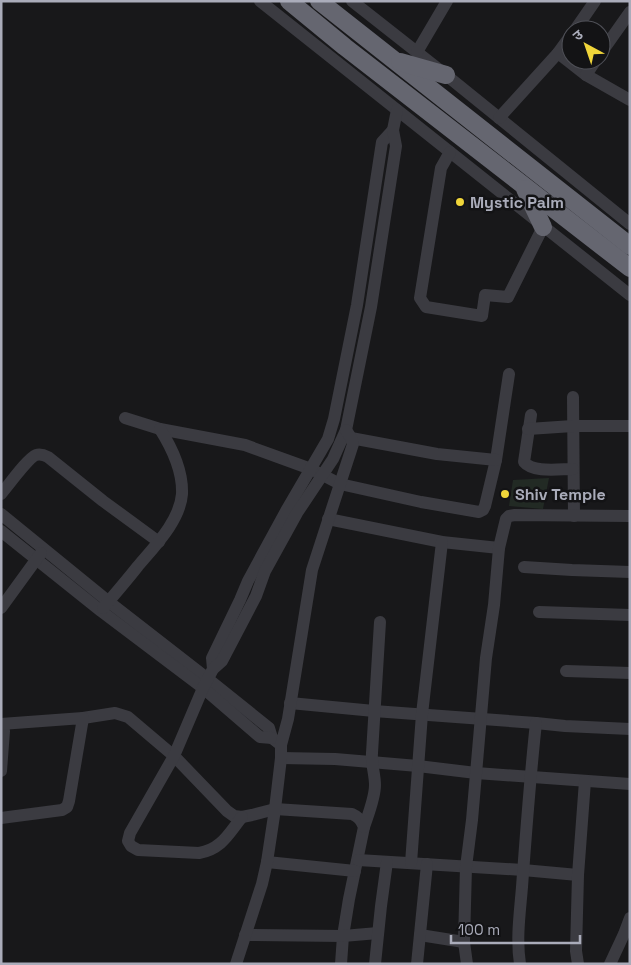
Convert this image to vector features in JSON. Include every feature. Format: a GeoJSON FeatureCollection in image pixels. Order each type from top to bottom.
{"type":"FeatureCollection","features":[{"type":"Feature","properties":{"kind":"highway"},"geometry":{"type":"LineString","coordinates":[[289,1],[630,268]]}},
{"type":"Feature","properties":{"kind":"highway"},"geometry":{"type":"LineString","coordinates":[[319,1],[630,246]]}},
{"type":"Feature","properties":{"kind":"highway"},"geometry":{"type":"LineString","coordinates":[[392,60],[446,75]]}},
{"type":"Feature","properties":{"kind":"highway"},"geometry":{"type":"LineString","coordinates":[[522,184],[543,227]]}},
{"type":"Feature","properties":{"kind":"street"},"geometry":{"type":"LineString","coordinates":[[260,1],[630,295]]}},
{"type":"Feature","properties":{"kind":"street"},"geometry":{"type":"LineString","coordinates":[[352,1],[630,224]]}},
{"type":"Feature","properties":{"kind":"street"},"geometry":{"type":"LineString","coordinates":[[417,52],[447,1]]}},
{"type":"Feature","properties":{"kind":"street"},"geometry":{"type":"LineString","coordinates":[[582,20],[596,1]]}},
{"type":"Feature","properties":{"kind":"street"},"geometry":{"type":"LineString","coordinates":[[611,39],[630,12]]}},
{"type":"Feature","properties":{"kind":"street"},"geometry":{"type":"LineString","coordinates":[[499,118],[561,49]]}},
{"type":"Feature","properties":{"kind":"street"},"geometry":{"type":"LineString","coordinates":[[558,53],[586,75],[630,100]]}},
{"type":"Feature","properties":{"kind":"street"},"geometry":{"type":"LineString","coordinates":[[586,75],[589,70]]}},
{"type":"Feature","properties":{"kind":"street"},"geometry":{"type":"LineString","coordinates":[[316,472],[333,459],[349,434],[396,146],[393,130],[397,110]]}},
{"type":"Feature","properties":{"kind":"street"},"geometry":{"type":"LineString","coordinates":[[242,817],[217,847],[200,853],[138,850],[131,846],[128,841],[130,833],[174,756],[208,678],[222,661],[246,602],[297,513],[316,472],[334,419],[348,351],[382,142],[393,130]]}},
{"type":"Feature","properties":{"kind":"street"},"geometry":{"type":"LineString","coordinates":[[450,152],[441,168],[420,298],[426,307],[482,316],[485,295],[508,297],[543,227]]}},
{"type":"Feature","properties":{"kind":"street"},"geometry":{"type":"LineString","coordinates":[[374,193],[388,195]]}},
{"type":"Feature","properties":{"kind":"street"},"geometry":{"type":"LineString","coordinates":[[348,351],[362,355]]}},
{"type":"Feature","properties":{"kind":"street"},"geometry":{"type":"LineString","coordinates":[[125,418],[160,429],[245,445],[316,472],[340,484],[421,502],[479,512],[485,506],[496,460],[509,374]]}},
{"type":"Feature","properties":{"kind":"street"},"geometry":{"type":"LineString","coordinates":[[573,397],[574,516]]}},
{"type":"Feature","properties":{"kind":"street"},"geometry":{"type":"LineString","coordinates":[[531,415],[524,462],[527,467],[534,469],[573,469]]}},
{"type":"Feature","properties":{"kind":"street"},"geometry":{"type":"LineString","coordinates":[[528,430],[573,426],[630,426]]}},
{"type":"Feature","properties":{"kind":"street"},"geometry":{"type":"LineString","coordinates":[[105,606],[159,542],[179,509],[182,495],[180,476],[168,442],[160,429]]}},
{"type":"Feature","properties":{"kind":"street"},"geometry":{"type":"LineString","coordinates":[[349,434],[437,454],[496,460]]}},
{"type":"Feature","properties":{"kind":"street"},"geometry":{"type":"LineString","coordinates":[[236,964],[262,884],[267,862],[275,809],[278,747],[288,719],[312,570],[353,444],[349,434]]}},
{"type":"Feature","properties":{"kind":"street"},"geometry":{"type":"LineString","coordinates":[[1,494],[31,458],[39,454],[43,455],[159,542]]}},
{"type":"Feature","properties":{"kind":"street"},"geometry":{"type":"LineString","coordinates":[[1,514],[44,549],[105,606]]}},
{"type":"Feature","properties":{"kind":"street"},"geometry":{"type":"LineString","coordinates":[[467,964],[464,942],[466,867],[482,719],[486,658],[494,605],[499,548],[506,519],[509,516],[515,515],[630,516]]}},
{"type":"Feature","properties":{"kind":"street"},"geometry":{"type":"LineString","coordinates":[[328,519],[442,542],[499,548]]}},
{"type":"Feature","properties":{"kind":"street"},"geometry":{"type":"LineString","coordinates":[[1,531],[36,560],[208,678],[260,737],[278,747],[335,760],[418,766],[530,778],[630,784]]}},
{"type":"Feature","properties":{"kind":"street"},"geometry":{"type":"LineString","coordinates":[[411,863],[422,714],[442,542]]}},
{"type":"Feature","properties":{"kind":"street"},"geometry":{"type":"LineString","coordinates":[[1,607],[44,549]]}},
{"type":"Feature","properties":{"kind":"street"},"geometry":{"type":"LineString","coordinates":[[524,567],[630,572]]}},
{"type":"Feature","properties":{"kind":"street"},"geometry":{"type":"LineString","coordinates":[[539,612],[630,615]]}},
{"type":"Feature","properties":{"kind":"street"},"geometry":{"type":"LineString","coordinates":[[341,964],[343,936],[364,827],[375,788],[372,763],[380,622]]}},
{"type":"Feature","properties":{"kind":"street"},"geometry":{"type":"LineString","coordinates":[[566,671],[630,673]]}},
{"type":"Feature","properties":{"kind":"street"},"geometry":{"type":"LineString","coordinates":[[290,703],[630,730]]}},
{"type":"Feature","properties":{"kind":"street"},"geometry":{"type":"LineString","coordinates":[[1,771],[4,731],[1,724],[83,718],[115,713],[128,717],[174,756],[227,812],[234,816],[252,816],[275,809],[352,814],[362,821],[364,827]]}},
{"type":"Feature","properties":{"kind":"street"},"geometry":{"type":"LineString","coordinates":[[1,818],[62,810],[67,807],[83,718]]}},
{"type":"Feature","properties":{"kind":"street"},"geometry":{"type":"LineString","coordinates":[[520,964],[518,946],[523,870],[536,723]]}},
{"type":"Feature","properties":{"kind":"street"},"geometry":{"type":"LineString","coordinates":[[578,964],[576,951],[578,875],[585,781]]}},
{"type":"Feature","properties":{"kind":"street"},"geometry":{"type":"LineString","coordinates":[[267,862],[357,865],[386,862],[411,863],[578,875]]}},
{"type":"Feature","properties":{"kind":"street"},"geometry":{"type":"LineString","coordinates":[[375,964],[386,862]]}},
{"type":"Feature","properties":{"kind":"street"},"geometry":{"type":"LineString","coordinates":[[417,964],[427,864]]}},
{"type":"Feature","properties":{"kind":"street"},"geometry":{"type":"LineString","coordinates":[[610,964],[630,918]]}},
{"type":"Feature","properties":{"kind":"street"},"geometry":{"type":"LineString","coordinates":[[245,935],[343,936],[378,933]]}},
{"type":"Feature","properties":{"kind":"street"},"geometry":{"type":"LineString","coordinates":[[420,935],[464,942]]}},
{"type":"Feature","properties":{"kind":"shaded area"},"geometry":{"type":"Polygon","coordinates":[[[549,478],[543,509],[509,506],[513,480],[549,478]]]}},
{"type":"Feature","properties":{"kind":"place","name":"Mystic Palm"},"geometry":{"type":"Point","coordinates":[460,202]}},
{"type":"Feature","properties":{"kind":"place","name":"Shiv Temple"},"geometry":{"type":"Point","coordinates":[505,494]}}]}
